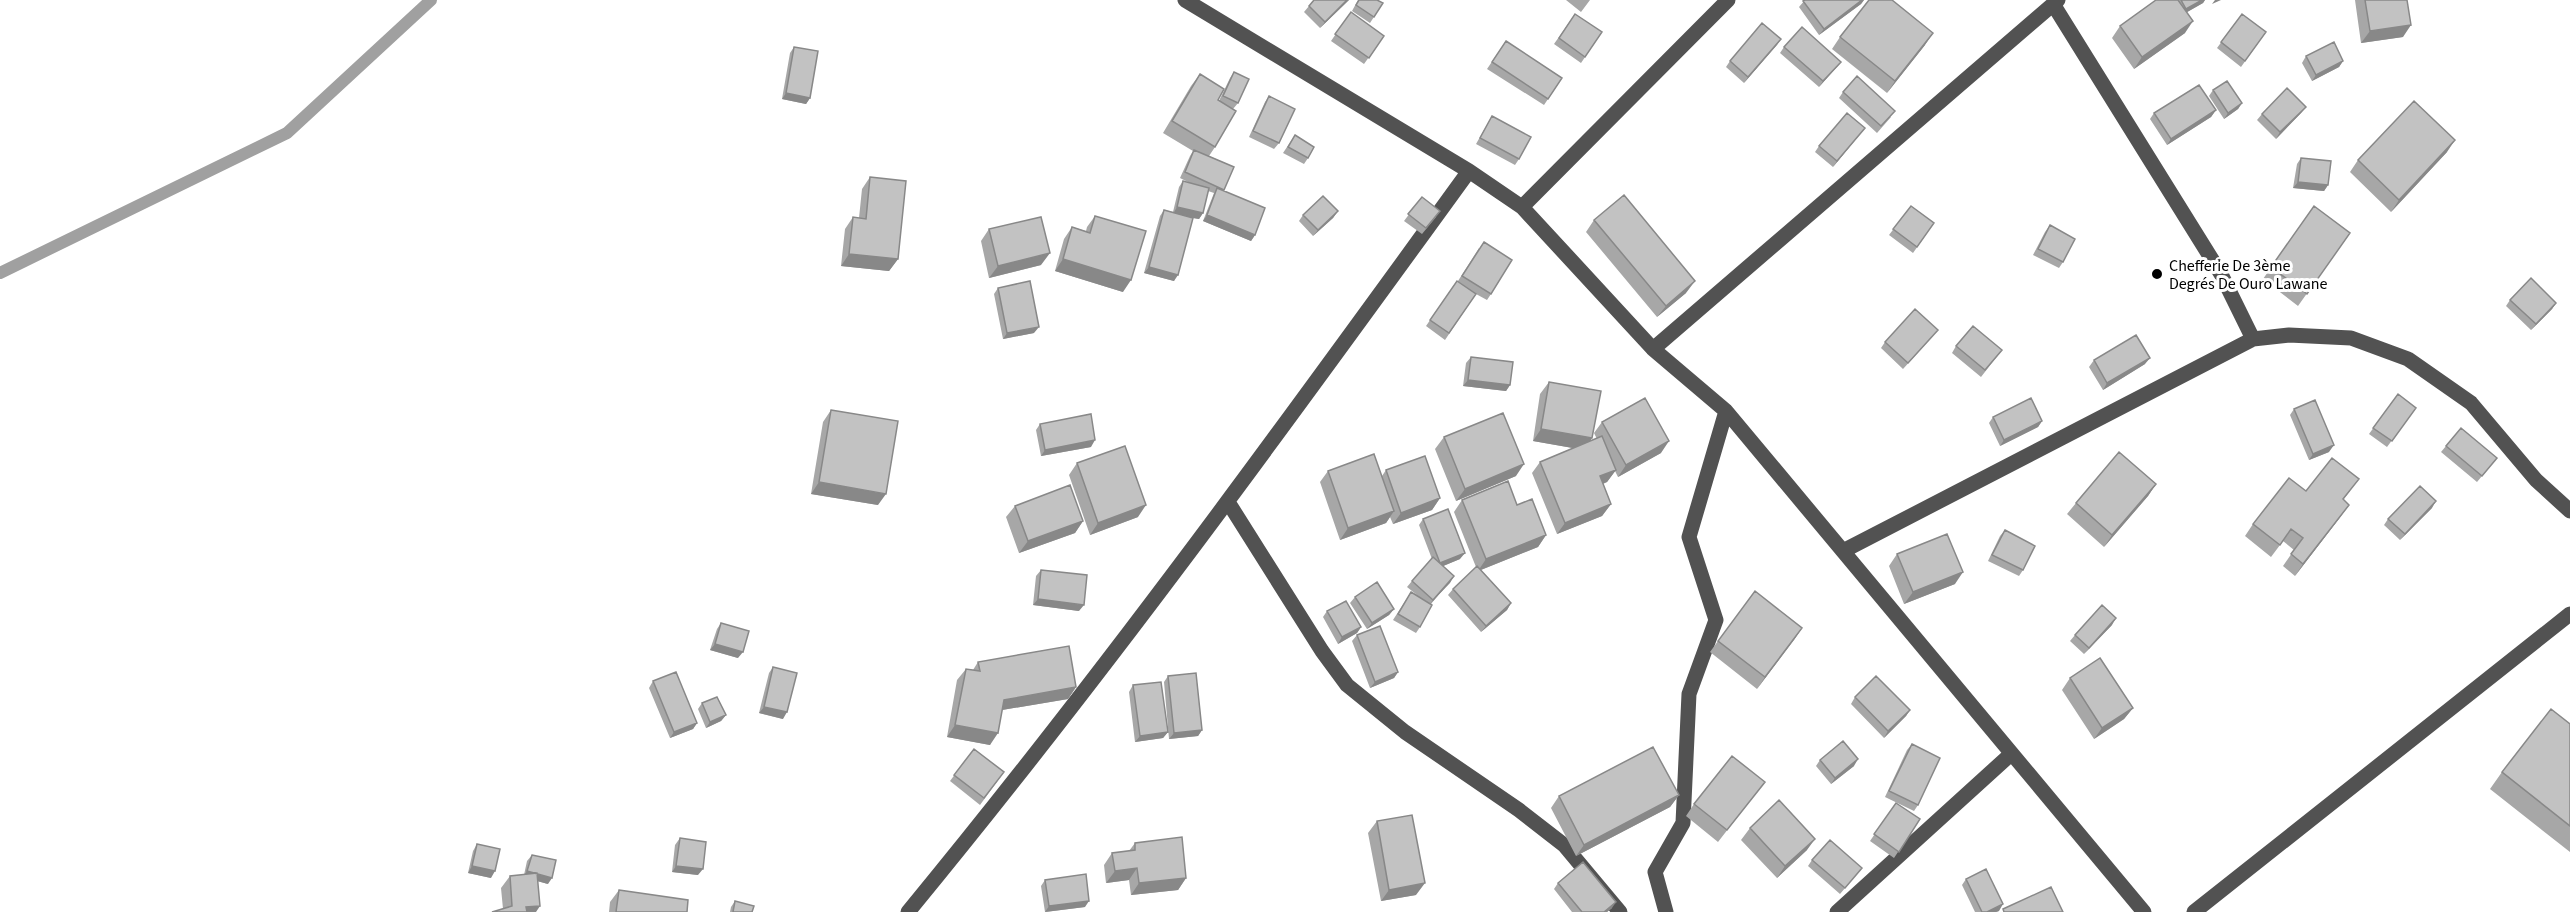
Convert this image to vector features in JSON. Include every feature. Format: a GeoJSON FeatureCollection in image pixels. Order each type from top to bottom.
{"type":"FeatureCollection","features":[{"type":"Feature","properties":{"kind":"street"},"geometry":{"type":"LineString","coordinates":[[1185,0],[1469,171],[1522,207],[1653,349],[1726,411],[2144,912]]}},
{"type":"Feature","properties":{"kind":"street"},"geometry":{"type":"LineString","coordinates":[[1522,207],[1728,0]]}},
{"type":"Feature","properties":{"kind":"street"},"geometry":{"type":"LineString","coordinates":[[1653,349],[2055,2],[2221,274],[2253,339]]}},
{"type":"Feature","properties":{"kind":"street"},"geometry":{"type":"LineString","coordinates":[[908,912],[996,806],[1228,502],[1469,171]]}},
{"type":"Feature","properties":{"kind":"street"},"geometry":{"type":"LineString","coordinates":[[1843,551],[2253,339],[2289,335],[2351,338],[2408,359],[2471,403],[2536,480],[2570,511]]}},
{"type":"Feature","properties":{"kind":"street"},"geometry":{"type":"LineString","coordinates":[[1666,912],[1655,872],[1683,823],[1689,694],[1716,620],[1689,537],[1726,411]]}},
{"type":"Feature","properties":{"kind":"street"},"geometry":{"type":"LineString","coordinates":[[1228,502],[1322,651],[1347,685],[1405,732],[1519,810],[1564,844],[1620,912]]}},
{"type":"Feature","properties":{"kind":"street"},"geometry":{"type":"LineString","coordinates":[[2194,912],[2570,614]]}},
{"type":"Feature","properties":{"kind":"street"},"geometry":{"type":"LineString","coordinates":[[1837,912],[2011,754]]}},
{"type":"Feature","properties":{"kind":"building"},"geometry":{"type":"Polygon","coordinates":[[[1314,0],[1347,0],[1325,22],[1309,6],[1314,0]]]}},
{"type":"Feature","properties":{"kind":"building"},"geometry":{"type":"Polygon","coordinates":[[[1359,0],[1377,0],[1383,3],[1374,17],[1356,5],[1359,0]]]}},
{"type":"Feature","properties":{"kind":"building"},"geometry":{"type":"Polygon","coordinates":[[[1862,0],[1824,29],[1803,1],[1862,0]]]}},
{"type":"Feature","properties":{"kind":"building"},"geometry":{"type":"Polygon","coordinates":[[[1869,0],[1892,0],[1933,33],[1895,81],[1840,37],[1869,0]]]}},
{"type":"Feature","properties":{"kind":"building"},"geometry":{"type":"Polygon","coordinates":[[[2156,0],[2178,0],[2193,21],[2142,57],[2120,26],[2156,0]]]}},
{"type":"Feature","properties":{"kind":"building"},"geometry":{"type":"Polygon","coordinates":[[[2181,0],[2202,0],[2186,9],[2181,0]]]}},
{"type":"Feature","properties":{"kind":"building"},"geometry":{"type":"Polygon","coordinates":[[[2365,0],[2407,0],[2411,25],[2370,31],[2365,0]]]}},
{"type":"Feature","properties":{"kind":"building"},"geometry":{"type":"Polygon","coordinates":[[[1351,12],[1384,36],[1369,58],[1335,34],[1351,12]]]}},
{"type":"Feature","properties":{"kind":"building"},"geometry":{"type":"Polygon","coordinates":[[[1575,14],[1602,32],[1585,57],[1559,38],[1575,14]]]}},
{"type":"Feature","properties":{"kind":"building"},"geometry":{"type":"Polygon","coordinates":[[[2242,14],[2266,32],[2245,61],[2221,42],[2242,14]]]}},
{"type":"Feature","properties":{"kind":"building"},"geometry":{"type":"Polygon","coordinates":[[[1762,23],[1781,39],[1748,77],[1730,61],[1762,23]]]}},
{"type":"Feature","properties":{"kind":"building"},"geometry":{"type":"Polygon","coordinates":[[[1802,27],[1841,62],[1823,81],[1784,47],[1802,27]]]}},
{"type":"Feature","properties":{"kind":"building"},"geometry":{"type":"Polygon","coordinates":[[[1506,41],[1562,78],[1548,99],[1492,62],[1506,41]]]}},
{"type":"Feature","properties":{"kind":"building"},"geometry":{"type":"Polygon","coordinates":[[[2334,42],[2343,61],[2316,75],[2306,56],[2334,42]]]}},
{"type":"Feature","properties":{"kind":"building"},"geometry":{"type":"Polygon","coordinates":[[[794,47],[818,51],[810,98],[786,93],[794,47]]]}},
{"type":"Feature","properties":{"kind":"building"},"geometry":{"type":"Polygon","coordinates":[[[1234,72],[1249,79],[1238,103],[1223,96],[1234,72]]]}},
{"type":"Feature","properties":{"kind":"building"},"geometry":{"type":"Polygon","coordinates":[[[1200,74],[1224,89],[1218,100],[1236,111],[1215,147],[1172,121],[1200,74]]]}},
{"type":"Feature","properties":{"kind":"building"},"geometry":{"type":"Polygon","coordinates":[[[1857,76],[1895,111],[1881,126],[1843,92],[1857,76]]]}},
{"type":"Feature","properties":{"kind":"building"},"geometry":{"type":"Polygon","coordinates":[[[2227,81],[2242,103],[2228,113],[2213,90],[2227,81]]]}},
{"type":"Feature","properties":{"kind":"building"},"geometry":{"type":"Polygon","coordinates":[[[2199,85],[2216,110],[2171,139],[2154,113],[2199,85]]]}},
{"type":"Feature","properties":{"kind":"building"},"geometry":{"type":"Polygon","coordinates":[[[2287,88],[2306,107],[2280,132],[2262,114],[2287,88]]]}},
{"type":"Feature","properties":{"kind":"building"},"geometry":{"type":"Polygon","coordinates":[[[1269,96],[1295,109],[1279,143],[1253,131],[1269,96]]]}},
{"type":"Feature","properties":{"kind":"building"},"geometry":{"type":"Polygon","coordinates":[[[2414,101],[2455,140],[2399,200],[2358,160],[2414,101]]]}},
{"type":"Feature","properties":{"kind":"building"},"geometry":{"type":"Polygon","coordinates":[[[1847,113],[1865,128],[1837,161],[1819,146],[1847,113]]]}},
{"type":"Feature","properties":{"kind":"building"},"geometry":{"type":"Polygon","coordinates":[[[1492,116],[1531,137],[1519,159],[1480,138],[1492,116]]]}},
{"type":"Feature","properties":{"kind":"building"},"geometry":{"type":"Polygon","coordinates":[[[1295,135],[1314,147],[1308,158],[1288,147],[1295,135]]]}},
{"type":"Feature","properties":{"kind":"building"},"geometry":{"type":"Polygon","coordinates":[[[1194,150],[1234,167],[1224,190],[1185,172],[1194,150]]]}},
{"type":"Feature","properties":{"kind":"building"},"geometry":{"type":"Polygon","coordinates":[[[2301,158],[2331,161],[2328,185],[2298,182],[2301,158]]]}},
{"type":"Feature","properties":{"kind":"building"},"geometry":{"type":"Polygon","coordinates":[[[870,177],[906,181],[898,259],[849,254],[853,217],[866,219],[870,177]]]}},
{"type":"Feature","properties":{"kind":"building"},"geometry":{"type":"Polygon","coordinates":[[[1183,181],[1209,188],[1203,213],[1177,207],[1183,181]]]}},
{"type":"Feature","properties":{"kind":"building"},"geometry":{"type":"Polygon","coordinates":[[[1217,188],[1265,208],[1255,235],[1207,215],[1217,188]]]}},
{"type":"Feature","properties":{"kind":"building"},"geometry":{"type":"Polygon","coordinates":[[[1624,195],[1695,281],[1666,306],[1594,220],[1624,195]]]}},
{"type":"Feature","properties":{"kind":"building"},"geometry":{"type":"Polygon","coordinates":[[[1323,196],[1338,211],[1318,230],[1303,215],[1323,196]]]}},
{"type":"Feature","properties":{"kind":"building"},"geometry":{"type":"Polygon","coordinates":[[[1422,197],[1440,211],[1426,228],[1408,214],[1422,197]]]}},
{"type":"Feature","properties":{"kind":"building"},"geometry":{"type":"Polygon","coordinates":[[[1911,206],[1934,223],[1917,247],[1893,229],[1911,206]]]}},
{"type":"Feature","properties":{"kind":"building"},"geometry":{"type":"Polygon","coordinates":[[[2314,206],[2350,233],[2307,294],[2271,267],[2314,206]]]}},
{"type":"Feature","properties":{"kind":"building"},"geometry":{"type":"Polygon","coordinates":[[[1164,210],[1193,218],[1178,275],[1149,267],[1164,210]]]}},
{"type":"Feature","properties":{"kind":"building"},"geometry":{"type":"Polygon","coordinates":[[[1095,216],[1146,231],[1131,280],[1063,259],[1072,227],[1090,233],[1095,216]]]}},
{"type":"Feature","properties":{"kind":"building"},"geometry":{"type":"Polygon","coordinates":[[[1041,217],[1050,253],[998,266],[989,229],[1041,217]]]}},
{"type":"Feature","properties":{"kind":"building"},"geometry":{"type":"Polygon","coordinates":[[[2050,225],[2075,239],[2063,262],[2038,249],[2050,225]]]}},
{"type":"Feature","properties":{"kind":"building"},"geometry":{"type":"Polygon","coordinates":[[[1484,242],[1512,260],[1491,294],[1462,276],[1484,242]]]}},
{"type":"Feature","properties":{"kind":"building"},"geometry":{"type":"Polygon","coordinates":[[[2531,278],[2556,303],[2536,324],[2510,300],[2531,278]]]}},
{"type":"Feature","properties":{"kind":"building"},"geometry":{"type":"Polygon","coordinates":[[[1030,281],[1039,327],[1007,333],[998,288],[1030,281]]]}},
{"type":"Feature","properties":{"kind":"building"},"geometry":{"type":"Polygon","coordinates":[[[1457,281],[1476,294],[1449,333],[1430,320],[1457,281]]]}},
{"type":"Feature","properties":{"kind":"building"},"geometry":{"type":"Polygon","coordinates":[[[1915,309],[1938,330],[1908,363],[1885,342],[1915,309]]]}},
{"type":"Feature","properties":{"kind":"building"},"geometry":{"type":"Polygon","coordinates":[[[1973,326],[2002,350],[1985,370],[1956,346],[1973,326]]]}},
{"type":"Feature","properties":{"kind":"building"},"geometry":{"type":"Polygon","coordinates":[[[2136,335],[2150,358],[2107,383],[2094,360],[2136,335]]]}},
{"type":"Feature","properties":{"kind":"building"},"geometry":{"type":"Polygon","coordinates":[[[1471,357],[1513,362],[1510,385],[1468,380],[1471,357]]]}},
{"type":"Feature","properties":{"kind":"building"},"geometry":{"type":"Polygon","coordinates":[[[1549,382],[1601,391],[1592,438],[1541,429],[1549,382]]]}},
{"type":"Feature","properties":{"kind":"building"},"geometry":{"type":"Polygon","coordinates":[[[2398,394],[2416,408],[2392,441],[2373,428],[2398,394]]]}},
{"type":"Feature","properties":{"kind":"building"},"geometry":{"type":"Polygon","coordinates":[[[1645,398],[1669,441],[1626,465],[1602,422],[1645,398]]]}},
{"type":"Feature","properties":{"kind":"building"},"geometry":{"type":"Polygon","coordinates":[[[2031,398],[2042,421],[2004,440],[1993,417],[2031,398]]]}},
{"type":"Feature","properties":{"kind":"building"},"geometry":{"type":"Polygon","coordinates":[[[2315,400],[2334,445],[2313,454],[2294,409],[2315,400]]]}},
{"type":"Feature","properties":{"kind":"building"},"geometry":{"type":"Polygon","coordinates":[[[831,410],[898,421],[886,494],[819,482],[831,410]]]}},
{"type":"Feature","properties":{"kind":"building"},"geometry":{"type":"Polygon","coordinates":[[[1503,413],[1524,464],[1465,489],[1444,437],[1503,413]]]}},
{"type":"Feature","properties":{"kind":"building"},"geometry":{"type":"Polygon","coordinates":[[[1091,414],[1095,440],[1045,450],[1040,424],[1091,414]]]}},
{"type":"Feature","properties":{"kind":"building"},"geometry":{"type":"Polygon","coordinates":[[[2461,428],[2497,458],[2482,476],[2446,446],[2461,428]]]}},
{"type":"Feature","properties":{"kind":"building"},"geometry":{"type":"Polygon","coordinates":[[[1602,436],[1616,470],[1600,476],[1611,504],[1565,523],[1540,462],[1602,436]]]}},
{"type":"Feature","properties":{"kind":"building"},"geometry":{"type":"Polygon","coordinates":[[[1125,446],[1146,505],[1098,523],[1077,463],[1125,446]]]}},
{"type":"Feature","properties":{"kind":"building"},"geometry":{"type":"Polygon","coordinates":[[[2119,452],[2156,484],[2112,535],[2076,503],[2119,452]]]}},
{"type":"Feature","properties":{"kind":"building"},"geometry":{"type":"Polygon","coordinates":[[[1374,454],[1394,511],[1348,528],[1328,471],[1374,454]]]}},
{"type":"Feature","properties":{"kind":"building"},"geometry":{"type":"Polygon","coordinates":[[[1425,456],[1440,498],[1401,513],[1386,470],[1425,456]]]}},
{"type":"Feature","properties":{"kind":"building"},"geometry":{"type":"Polygon","coordinates":[[[2332,458],[2359,479],[2343,499],[2349,505],[2303,564],[2291,554],[2303,538],[2291,529],[2280,545],[2253,524],[2289,478],[2306,491],[2332,458]]]}},
{"type":"Feature","properties":{"kind":"building"},"geometry":{"type":"Polygon","coordinates":[[[1508,481],[1517,505],[1532,499],[1546,535],[1486,559],[1462,500],[1508,481]]]}},
{"type":"Feature","properties":{"kind":"building"},"geometry":{"type":"Polygon","coordinates":[[[1070,485],[1083,521],[1028,541],[1015,506],[1070,485]]]}},
{"type":"Feature","properties":{"kind":"building"},"geometry":{"type":"Polygon","coordinates":[[[2420,486],[2436,501],[2405,534],[2388,519],[2420,486]]]}},
{"type":"Feature","properties":{"kind":"building"},"geometry":{"type":"Polygon","coordinates":[[[1448,509],[1465,553],[1440,563],[1423,519],[1448,509]]]}},
{"type":"Feature","properties":{"kind":"building"},"geometry":{"type":"Polygon","coordinates":[[[2005,530],[2035,546],[2023,570],[1992,555],[2005,530]]]}},
{"type":"Feature","properties":{"kind":"building"},"geometry":{"type":"Polygon","coordinates":[[[1947,534],[1963,572],[1913,592],[1897,554],[1947,534]]]}},
{"type":"Feature","properties":{"kind":"building"},"geometry":{"type":"Polygon","coordinates":[[[1433,557],[1454,576],[1433,600],[1412,581],[1433,557]]]}},
{"type":"Feature","properties":{"kind":"building"},"geometry":{"type":"Polygon","coordinates":[[[1477,566],[1511,603],[1486,626],[1453,589],[1477,566]]]}},
{"type":"Feature","properties":{"kind":"building"},"geometry":{"type":"Polygon","coordinates":[[[1041,570],[1087,575],[1084,605],[1038,599],[1041,570]]]}},
{"type":"Feature","properties":{"kind":"building"},"geometry":{"type":"Polygon","coordinates":[[[1377,582],[1394,609],[1372,623],[1355,597],[1377,582]]]}},
{"type":"Feature","properties":{"kind":"building"},"geometry":{"type":"Polygon","coordinates":[[[1755,591],[1802,628],[1765,677],[1718,641],[1755,591]]]}},
{"type":"Feature","properties":{"kind":"building"},"geometry":{"type":"Polygon","coordinates":[[[1411,592],[1432,605],[1420,627],[1398,614],[1411,592]]]}},
{"type":"Feature","properties":{"kind":"building"},"geometry":{"type":"Polygon","coordinates":[[[1346,601],[1361,627],[1342,637],[1327,611],[1346,601]]]}},
{"type":"Feature","properties":{"kind":"building"},"geometry":{"type":"Polygon","coordinates":[[[2102,605],[2116,618],[2089,648],[2075,635],[2102,605]]]}},
{"type":"Feature","properties":{"kind":"building"},"geometry":{"type":"Polygon","coordinates":[[[721,623],[749,631],[743,652],[715,644],[721,623]]]}},
{"type":"Feature","properties":{"kind":"building"},"geometry":{"type":"Polygon","coordinates":[[[1380,626],[1398,672],[1375,682],[1357,635],[1380,626]]]}},
{"type":"Feature","properties":{"kind":"building"},"geometry":{"type":"Polygon","coordinates":[[[1069,646],[1076,687],[1004,700],[998,733],[955,725],[966,669],[980,671],[978,662],[1069,646]]]}},
{"type":"Feature","properties":{"kind":"building"},"geometry":{"type":"Polygon","coordinates":[[[2100,658],[2133,708],[2102,728],[2070,678],[2100,658]]]}},
{"type":"Feature","properties":{"kind":"building"},"geometry":{"type":"Polygon","coordinates":[[[773,667],[797,673],[787,712],[764,707],[773,667]]]}},
{"type":"Feature","properties":{"kind":"building"},"geometry":{"type":"Polygon","coordinates":[[[676,672],[697,723],[674,732],[653,681],[676,672]]]}},
{"type":"Feature","properties":{"kind":"building"},"geometry":{"type":"Polygon","coordinates":[[[1196,673],[1202,730],[1174,733],[1168,676],[1196,673]]]}},
{"type":"Feature","properties":{"kind":"building"},"geometry":{"type":"Polygon","coordinates":[[[1876,676],[1910,710],[1888,731],[1855,697],[1876,676]]]}},
{"type":"Feature","properties":{"kind":"building"},"geometry":{"type":"Polygon","coordinates":[[[1161,682],[1168,732],[1140,736],[1133,685],[1161,682]]]}},
{"type":"Feature","properties":{"kind":"building"},"geometry":{"type":"Polygon","coordinates":[[[717,697],[726,715],[710,722],[702,703],[717,697]]]}},
{"type":"Feature","properties":{"kind":"building"},"geometry":{"type":"Polygon","coordinates":[[[2551,709],[2570,724],[2570,826],[2502,772],[2551,709]]]}},
{"type":"Feature","properties":{"kind":"building"},"geometry":{"type":"Polygon","coordinates":[[[1843,741],[1858,759],[1835,778],[1820,760],[1843,741]]]}},
{"type":"Feature","properties":{"kind":"building"},"geometry":{"type":"Polygon","coordinates":[[[1912,744],[1940,758],[1918,805],[1889,791],[1912,744]]]}},
{"type":"Feature","properties":{"kind":"building"},"geometry":{"type":"Polygon","coordinates":[[[1653,747],[1679,795],[1584,845],[1559,796],[1653,747]]]}},
{"type":"Feature","properties":{"kind":"building"},"geometry":{"type":"Polygon","coordinates":[[[974,749],[1004,772],[984,798],[954,775],[974,749]]]}},
{"type":"Feature","properties":{"kind":"building"},"geometry":{"type":"Polygon","coordinates":[[[1732,756],[1765,782],[1727,830],[1694,804],[1732,756]]]}},
{"type":"Feature","properties":{"kind":"building"},"geometry":{"type":"Polygon","coordinates":[[[1779,800],[1815,839],[1785,866],[1750,828],[1779,800]]]}},
{"type":"Feature","properties":{"kind":"building"},"geometry":{"type":"Polygon","coordinates":[[[1896,803],[1920,819],[1899,852],[1874,834],[1896,803]]]}},
{"type":"Feature","properties":{"kind":"building"},"geometry":{"type":"Polygon","coordinates":[[[1412,815],[1425,883],[1389,890],[1377,821],[1412,815]]]}},
{"type":"Feature","properties":{"kind":"building"},"geometry":{"type":"Polygon","coordinates":[[[1182,837],[1186,878],[1139,883],[1137,868],[1115,871],[1112,853],[1135,850],[1135,843],[1182,837]]]}},
{"type":"Feature","properties":{"kind":"building"},"geometry":{"type":"Polygon","coordinates":[[[680,838],[706,842],[703,869],[676,866],[680,838]]]}},
{"type":"Feature","properties":{"kind":"building"},"geometry":{"type":"Polygon","coordinates":[[[1830,840],[1862,868],[1845,888],[1812,860],[1830,840]]]}},
{"type":"Feature","properties":{"kind":"building"},"geometry":{"type":"Polygon","coordinates":[[[477,844],[500,849],[495,871],[472,866],[477,844]]]}},
{"type":"Feature","properties":{"kind":"building"},"geometry":{"type":"Polygon","coordinates":[[[532,855],[556,860],[552,878],[527,871],[532,855]]]}},
{"type":"Feature","properties":{"kind":"building"},"geometry":{"type":"Polygon","coordinates":[[[1583,862],[1616,902],[1604,912],[1582,912],[1558,883],[1583,862]]]}},
{"type":"Feature","properties":{"kind":"building"},"geometry":{"type":"Polygon","coordinates":[[[1986,869],[2003,904],[1982,912],[1966,879],[1986,869]]]}},
{"type":"Feature","properties":{"kind":"building"},"geometry":{"type":"Polygon","coordinates":[[[537,873],[540,906],[526,907],[527,912],[492,912],[512,906],[510,876],[537,873]]]}},
{"type":"Feature","properties":{"kind":"building"},"geometry":{"type":"Polygon","coordinates":[[[1086,874],[1089,901],[1049,906],[1045,880],[1086,874]]]}},
{"type":"Feature","properties":{"kind":"building"},"geometry":{"type":"Polygon","coordinates":[[[2051,887],[2063,912],[2004,912],[2003,909],[2051,887]]]}},
{"type":"Feature","properties":{"kind":"building"},"geometry":{"type":"Polygon","coordinates":[[[619,890],[688,900],[687,912],[616,912],[619,890]]]}},
{"type":"Feature","properties":{"kind":"building"},"geometry":{"type":"Polygon","coordinates":[[[735,901],[754,906],[752,912],[733,912],[735,901]]]}},
{"type":"Feature","properties":{"kind":"waterway"},"geometry":{"type":"LineString","coordinates":[[0,273],[287,133],[431,0]]}},
{"type":"Feature","properties":{"kind":"place","name":"Chefferie De 3ème Degrés De Ouro Lawane"},"geometry":{"type":"Point","coordinates":[2157,274]}}]}
